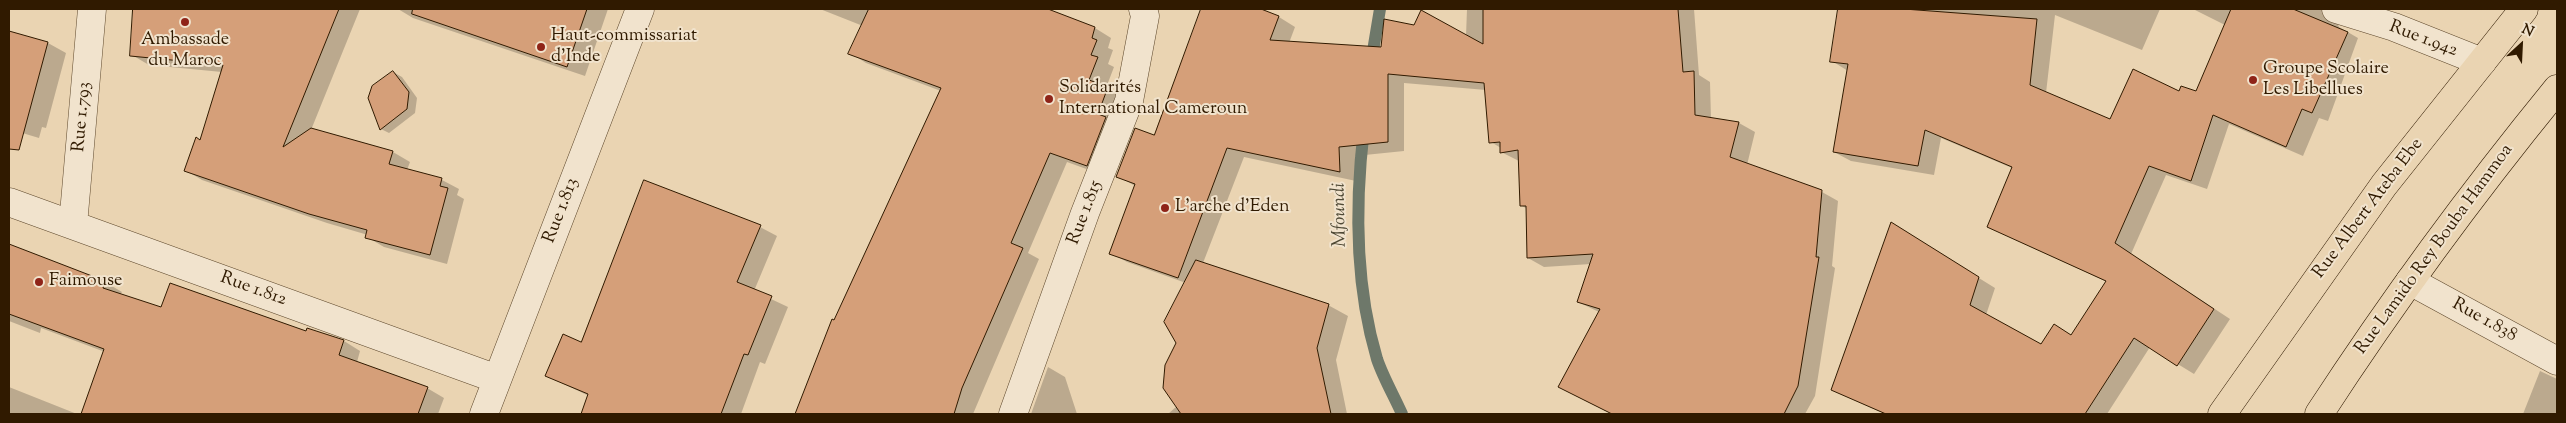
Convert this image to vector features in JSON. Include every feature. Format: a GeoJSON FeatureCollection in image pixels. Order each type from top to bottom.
{"type":"FeatureCollection","features":[{"type":"Feature","properties":{"kind":"highway","name":"Rue Albert Ateba Ebe"},"geometry":{"type":"LineString","coordinates":[[2222,414],[2384,185],[2524,9]]}},
{"type":"Feature","properties":{"kind":"highway","name":"Rue Lamido Rey Bouba Hammoa"},"geometry":{"type":"LineString","coordinates":[[2319,414],[2373,331],[2494,165],[2557,89]]}},
{"type":"Feature","properties":{"kind":"street","name":"Rue 1.793"},"geometry":{"type":"LineString","coordinates":[[74,225],[92,9]]}},
{"type":"Feature","properties":{"kind":"street","name":"Rue 1.813"},"geometry":{"type":"LineString","coordinates":[[484,414],[640,9]]}},
{"type":"Feature","properties":{"kind":"street","name":"Rue 1.815"},"geometry":{"type":"LineString","coordinates":[[1013,414],[1085,213],[1129,101],[1144,16],[1143,9]]}},
{"type":"Feature","properties":{"kind":"street","name":"Rue 1.942"},"geometry":{"type":"LineString","coordinates":[[2336,9],[2394,28],[2482,62]]}},
{"type":"Feature","properties":{"kind":"street","name":"Rue 1.812"},"geometry":{"type":"LineString","coordinates":[[9,202],[497,379]]}},
{"type":"Feature","properties":{"kind":"street","name":"Rue 1.838"},"geometry":{"type":"LineString","coordinates":[[2410,281],[2557,362]]}},
{"type":"Feature","properties":{"kind":"building"},"geometry":{"type":"Polygon","coordinates":[[[133,9],[339,9],[283,147],[311,128],[393,151],[389,164],[442,178],[440,186],[448,188],[430,255],[365,238],[367,230],[309,214],[184,171],[196,137],[200,140],[223,65],[130,56],[133,9]]]}},
{"type":"Feature","properties":{"kind":"building","name":"Haut-commissariat d'Inde"},"geometry":{"type":"Polygon","coordinates":[[[413,9],[587,9],[567,67],[412,14],[413,9]]]}},
{"type":"Feature","properties":{"kind":"building"},"geometry":{"type":"Polygon","coordinates":[[[869,9],[1048,9],[1095,27],[1092,38],[1097,40],[1091,55],[1098,57],[1089,80],[1108,87],[1098,114],[1106,117],[1087,166],[1050,153],[1011,243],[1023,248],[962,388],[954,414],[795,414],[832,319],[834,320],[941,88],[848,54],[869,9]]]}},
{"type":"Feature","properties":{"kind":"building"},"geometry":{"type":"Polygon","coordinates":[[[1201,9],[1261,9],[1279,16],[1270,40],[1381,47],[1384,19],[1414,25],[1421,10],[1483,44],[1483,9],[1678,9],[1683,72],[1694,71],[1695,115],[1739,122],[1730,157],[1822,190],[1816,257],[1819,257],[1798,386],[1784,414],[1612,414],[1558,387],[1600,309],[1577,302],[1593,254],[1527,258],[1526,206],[1520,206],[1518,150],[1500,153],[1500,142],[1489,143],[1484,83],[1388,74],[1388,142],[1339,147],[1340,172],[1227,148],[1178,278],[1109,254],[1135,184],[1116,177],[1135,128],[1154,135],[1201,9]]]}},
{"type":"Feature","properties":{"kind":"building"},"geometry":{"type":"Polygon","coordinates":[[[1838,9],[1904,9],[2037,19],[2030,85],[2110,119],[2133,69],[2179,91],[2181,86],[2196,91],[2231,9],[2293,9],[2348,32],[2312,113],[2302,109],[2286,147],[2213,115],[2191,181],[2149,166],[2115,243],[2214,309],[2177,366],[2134,338],[2085,414],[1886,414],[1831,390],[1891,222],[1979,277],[1970,305],[2041,344],[2054,324],[2071,335],[2106,281],[1987,227],[2012,167],[1925,130],[1918,166],[1833,152],[1848,64],[1830,62],[1838,9]]]}},
{"type":"Feature","properties":{"kind":"building"},"geometry":{"type":"Polygon","coordinates":[[[9,31],[48,42],[19,150],[9,149],[9,31]]]}},
{"type":"Feature","properties":{"kind":"building"},"geometry":{"type":"Polygon","coordinates":[[[393,71],[409,92],[407,109],[380,130],[368,98],[372,86],[393,71]]]}},
{"type":"Feature","properties":{"kind":"building"},"geometry":{"type":"Polygon","coordinates":[[[644,180],[761,225],[737,282],[772,296],[748,355],[744,354],[721,414],[581,414],[588,394],[545,376],[563,334],[581,342],[644,180]]]}},
{"type":"Feature","properties":{"kind":"building"},"geometry":{"type":"Polygon","coordinates":[[[9,244],[105,281],[103,288],[161,307],[170,283],[306,331],[307,328],[344,340],[339,355],[428,387],[418,414],[81,414],[104,349],[9,314],[9,244]]]}},
{"type":"Feature","properties":{"kind":"building"},"geometry":{"type":"Polygon","coordinates":[[[1196,260],[1329,304],[1317,348],[1331,414],[1181,414],[1163,388],[1165,365],[1176,343],[1164,322],[1196,260]]]}},
{"type":"Feature","properties":{"kind":"waterway","name":"Mfoundi"},"geometry":{"type":"LineString","coordinates":[[1371,63],[1380,9]]}},
{"type":"Feature","properties":{"kind":"waterway","name":"Mfoundi"},"geometry":{"type":"LineString","coordinates":[[1364,128],[1358,215],[1364,302],[1377,359],[1402,414]]}},
{"type":"Feature","properties":{"kind":"place","name":"Ambassade du Maroc"},"geometry":{"type":"Point","coordinates":[185,22]}},
{"type":"Feature","properties":{"kind":"place","name":"Haut-commissariat d'Inde"},"geometry":{"type":"Point","coordinates":[541,47]}},
{"type":"Feature","properties":{"kind":"place","name":"Groupe Scolaire Les Libellues"},"geometry":{"type":"Point","coordinates":[2253,80]}},
{"type":"Feature","properties":{"kind":"place","name":"Solidarités International Cameroun"},"geometry":{"type":"Point","coordinates":[1049,99]}},
{"type":"Feature","properties":{"kind":"place","name":"L'arche d'Eden"},"geometry":{"type":"Point","coordinates":[1165,208]}},
{"type":"Feature","properties":{"kind":"place","name":"Faimouse"},"geometry":{"type":"Point","coordinates":[39,282]}}]}
